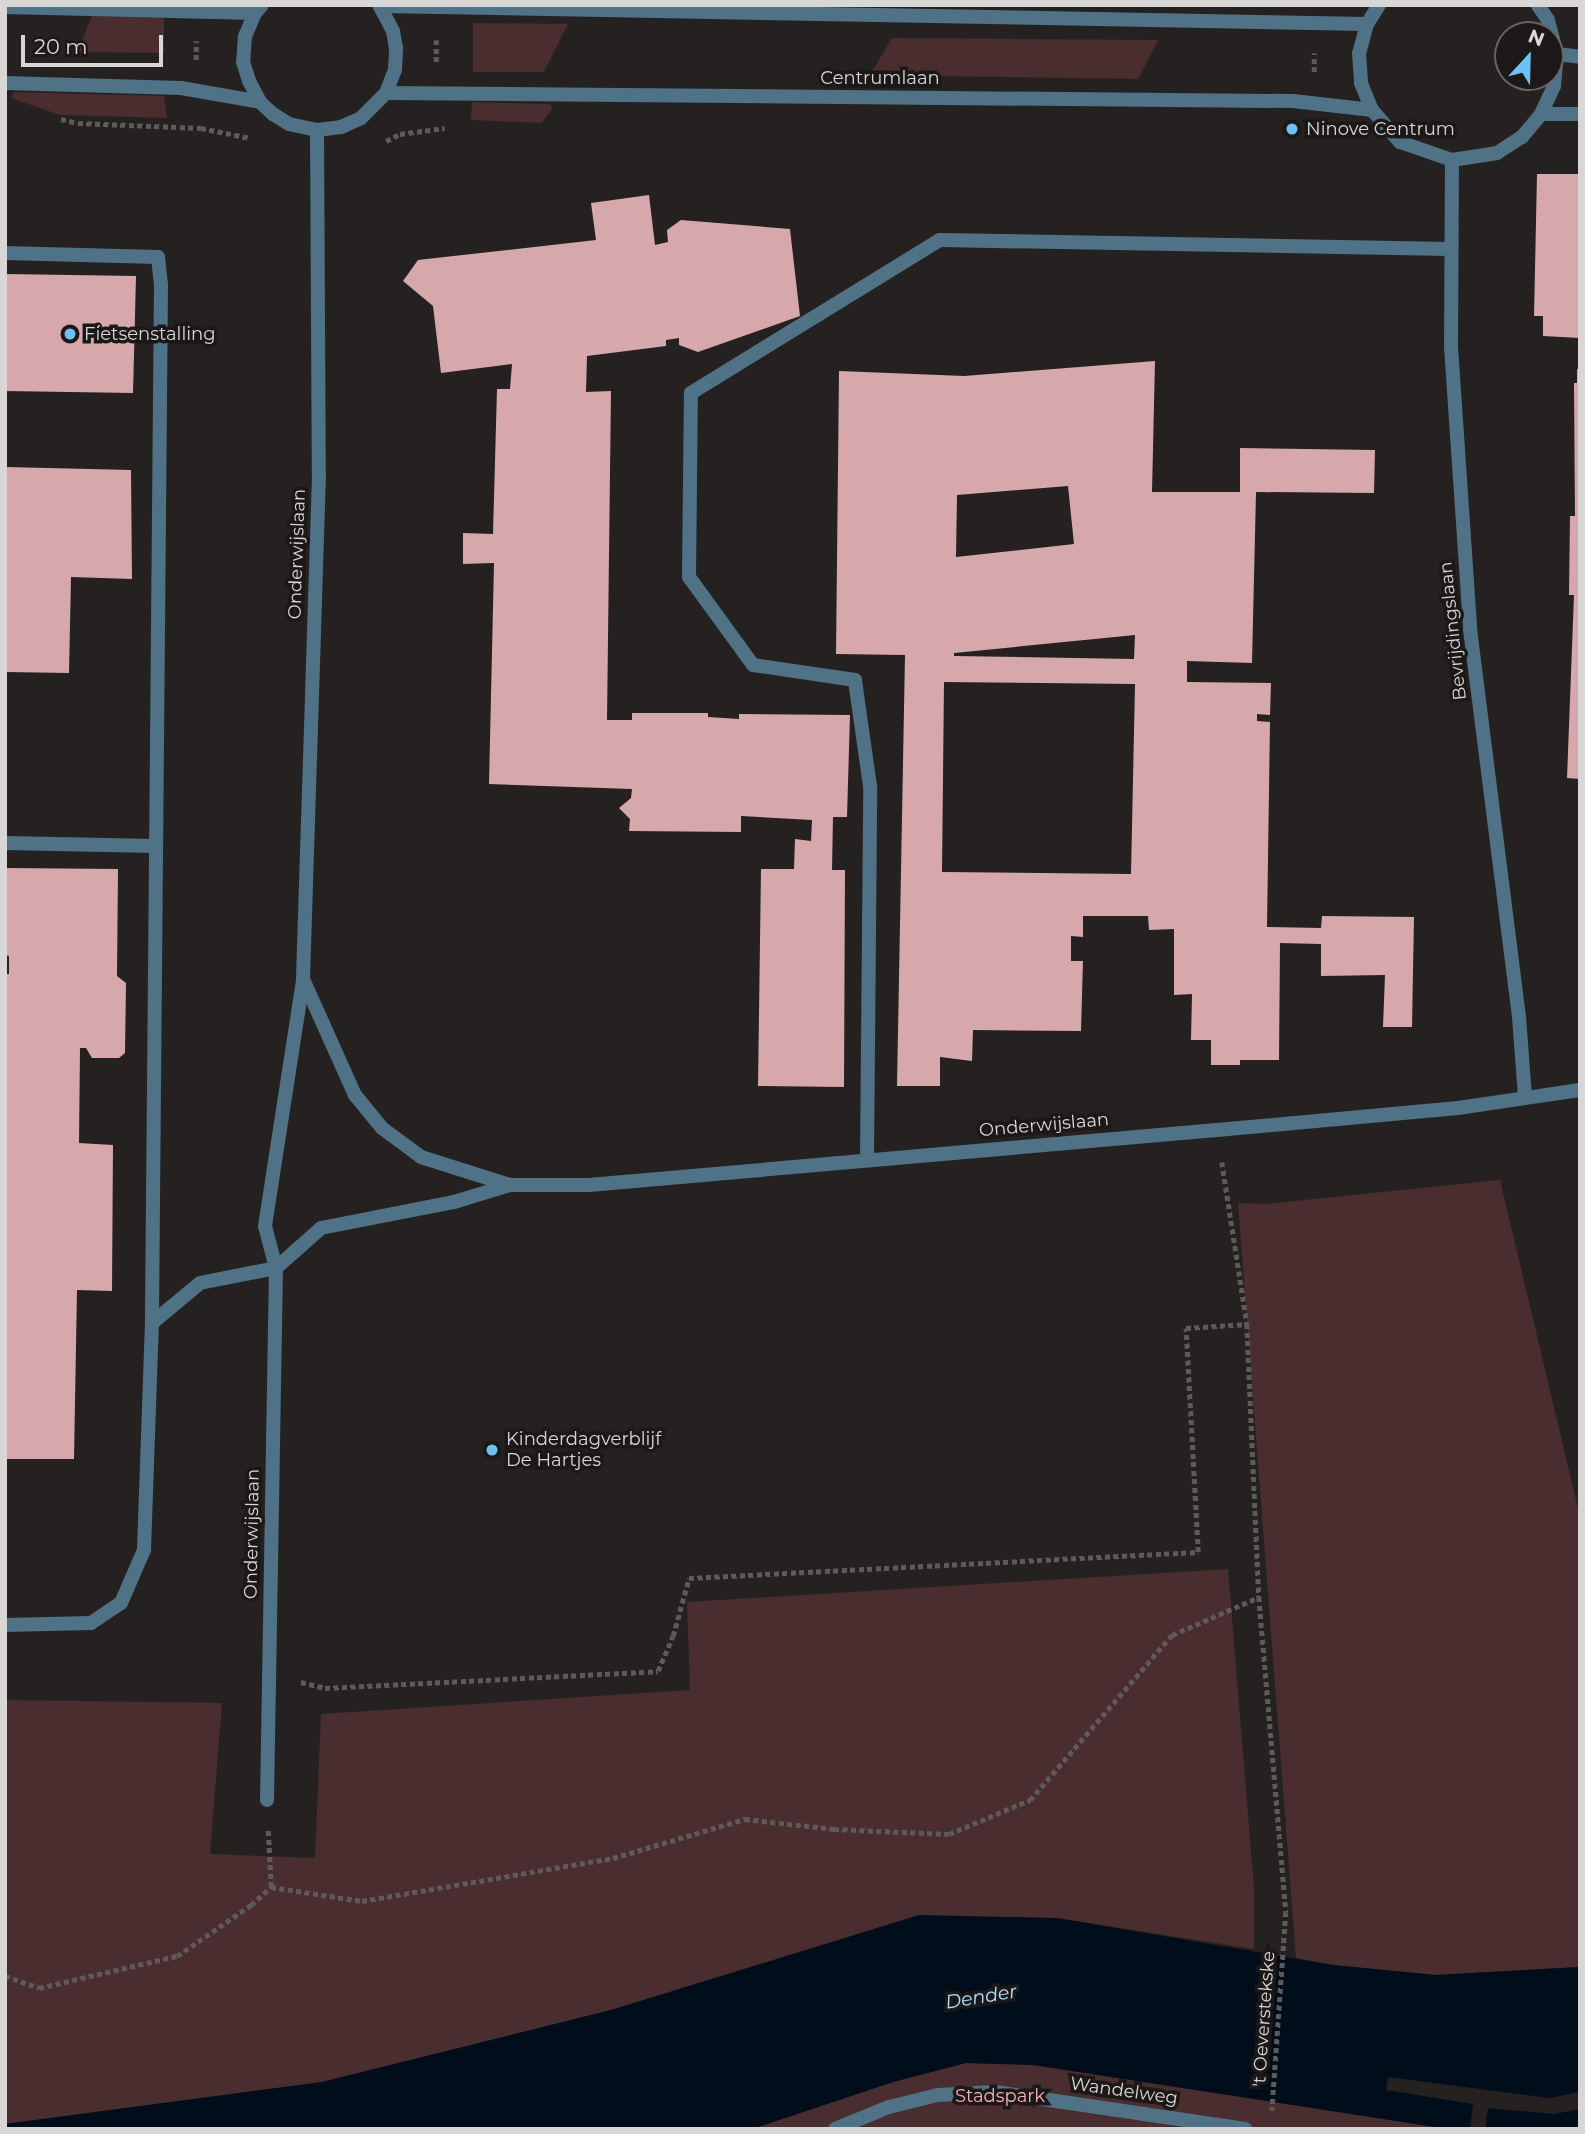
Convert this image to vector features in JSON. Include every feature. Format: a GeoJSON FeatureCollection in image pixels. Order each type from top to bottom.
{"type":"FeatureCollection","features":[{"type":"Feature","properties":{"kind":"street"},"geometry":{"type":"LineString","coordinates":[[1379,5],[1367,24],[1360,63],[1361,83],[1372,110],[1401,142],[1452,160],[1497,153],[1522,137],[1541,114],[1552,91]]}},
{"type":"Feature","properties":{"kind":"street"},"geometry":{"type":"LineString","coordinates":[[1538,5],[1548,21]]}},
{"type":"Feature","properties":{"kind":"street"},"geometry":{"type":"LineString","coordinates":[[5,7],[258,9],[245,36],[243,62],[248,81],[260,102],[289,124],[317,130],[341,127],[361,118],[386,93],[395,70],[396,48],[393,31],[379,6],[661,8],[1367,24]]}},
{"type":"Feature","properties":{"kind":"street"},"geometry":{"type":"LineString","coordinates":[[5,83],[181,88],[260,102]]}},
{"type":"Feature","properties":{"kind":"street","name":"Centrumlaan"},"geometry":{"type":"LineString","coordinates":[[386,93],[1313,101],[1372,110]]}},
{"type":"Feature","properties":{"kind":"street"},"geometry":{"type":"LineString","coordinates":[[1541,114],[1580,114]]}},
{"type":"Feature","properties":{"kind":"street","name":"Onderwijslaan"},"geometry":{"type":"LineString","coordinates":[[267,1800],[276,1268],[265,1226],[303,979],[319,475],[317,130]]}},
{"type":"Feature","properties":{"kind":"street","name":"Bevrijdingslaan"},"geometry":{"type":"LineString","coordinates":[[1452,160],[1451,347],[1470,629],[1518,1017],[1525,1097]]}},
{"type":"Feature","properties":{"kind":"street"},"geometry":{"type":"LineString","coordinates":[[867,1160],[870,786],[855,680],[753,665],[689,577],[691,393],[940,240],[1450,250]]}},
{"type":"Feature","properties":{"kind":"street"},"geometry":{"type":"LineString","coordinates":[[5,253],[158,257],[161,284],[152,1323],[144,1550],[121,1603],[91,1623],[5,1625]]}},
{"type":"Feature","properties":{"kind":"street"},"geometry":{"type":"LineString","coordinates":[[5,843],[156,846]]}},
{"type":"Feature","properties":{"kind":"street","name":"Onderwijslaan"},"geometry":{"type":"LineString","coordinates":[[303,979],[355,1095],[382,1128],[421,1157],[510,1185]]}},
{"type":"Feature","properties":{"kind":"street","name":"Onderwijslaan"},"geometry":{"type":"LineString","coordinates":[[276,1268],[321,1228],[454,1202],[510,1185],[589,1185],[1458,1108],[1580,1090]]}},
{"type":"Feature","properties":{"kind":"street"},"geometry":{"type":"LineString","coordinates":[[152,1323],[200,1283],[276,1268]]}},
{"type":"Feature","properties":{"kind":"street","name":"Wandelweg"},"geometry":{"type":"LineString","coordinates":[[835,2129],[889,2107],[938,2095],[995,2092],[1245,2129]]}},
{"type":"Feature","properties":{"kind":"path"},"geometry":{"type":"LineString","coordinates":[[1313,101],[1315,21]]}},
{"type":"Feature","properties":{"kind":"path","name":"'t Oeverstekske"},"geometry":{"type":"LineString","coordinates":[[1217,1129],[1247,1324],[1259,1597],[1286,1912],[1272,2115]]}},
{"type":"Feature","properties":{"kind":"path"},"geometry":{"type":"LineString","coordinates":[[269,1673],[325,1688],[659,1671],[673,1636],[689,1578],[1198,1552],[1186,1328],[1247,1324]]}},
{"type":"Feature","properties":{"kind":"path"},"geometry":{"type":"LineString","coordinates":[[271,1887],[362,1900],[613,1858],[745,1819],[835,1829],[950,1834],[1030,1800],[1171,1635],[1259,1597]]}},
{"type":"Feature","properties":{"kind":"path"},"geometry":{"type":"LineString","coordinates":[[267,1800],[271,1887]]}},
{"type":"Feature","properties":{"kind":"path"},"geometry":{"type":"LineString","coordinates":[[5,1976],[39,1988],[177,1956],[251,1905],[271,1887]]}},
{"type":"Feature","properties":{"kind":"green space"},"geometry":{"type":"Polygon","coordinates":[[[92,16],[164,18],[164,53],[77,52],[92,16]]]}},
{"type":"Feature","properties":{"kind":"green space"},"geometry":{"type":"Polygon","coordinates":[[[473,23],[568,24],[544,72],[473,72],[473,23]]]}},
{"type":"Feature","properties":{"kind":"green space"},"geometry":{"type":"Polygon","coordinates":[[[892,38],[1158,40],[1138,79],[870,75],[892,38]]]}},
{"type":"Feature","properties":{"kind":"green space"},"geometry":{"type":"Polygon","coordinates":[[[14,92],[164,96],[167,118],[60,115],[11,98],[14,92]]]}},
{"type":"Feature","properties":{"kind":"green space"},"geometry":{"type":"Polygon","coordinates":[[[472,102],[551,104],[552,109],[542,123],[471,120],[472,102]]]}},
{"type":"Feature","properties":{"kind":"green space"},"geometry":{"type":"Polygon","coordinates":[[[1500,1180],[1580,1517],[1580,1967],[1436,1975],[1333,1965],[1296,1958],[1238,1203],[1266,1204],[1500,1180]]]}},
{"type":"Feature","properties":{"kind":"green space"},"geometry":{"type":"Polygon","coordinates":[[[1228,1569],[1254,1888],[1254,1949],[1057,1918],[611,2010],[322,2082],[5,2124],[5,1700],[222,1703],[210,1854],[315,1858],[321,1714],[690,1690],[687,1602],[1228,1569]]]}},
{"type":"Feature","properties":{"kind":"green space","name":"Stadspark"},"geometry":{"type":"Polygon","coordinates":[[[965,2063],[1033,2065],[1448,2129],[752,2129],[893,2082],[965,2063]]]}},
{"type":"Feature","properties":{"kind":"water","name":"Dender"},"geometry":{"type":"Polygon","coordinates":[[[919,1915],[1057,1918],[1333,1965],[1436,1975],[1580,1967],[1580,2129],[1448,2129],[1033,2065],[966,2063],[893,2082],[752,2129],[5,2129],[5,2124],[322,2082],[611,2010],[919,1915]]]}},
{"type":"Feature","properties":{"kind":"pier"},"geometry":{"type":"Polygon","coordinates":[[[1388,2077],[1550,2098],[1580,2092],[1580,2109],[1554,2114],[1488,2108],[1485,2129],[1470,2129],[1473,2104],[1386,2090],[1388,2077]]]}},
{"type":"Feature","properties":{"kind":"building"},"geometry":{"type":"Polygon","coordinates":[[[1537,174],[1580,174],[1580,338],[1543,336],[1543,316],[1534,316],[1537,174]]]}},
{"type":"Feature","properties":{"kind":"building"},"geometry":{"type":"Polygon","coordinates":[[[649,195],[655,245],[668,242],[667,230],[681,220],[790,229],[800,316],[698,352],[679,345],[679,338],[666,340],[666,346],[587,356],[586,392],[611,391],[607,720],[632,720],[632,713],[708,713],[708,717],[739,719],[739,714],[850,715],[847,817],[833,817],[832,870],[845,870],[844,1087],[758,1086],[761,869],[794,869],[795,839],[811,841],[812,820],[741,816],[741,832],[629,831],[630,819],[619,808],[631,798],[632,789],[489,784],[494,563],[463,564],[463,533],[493,534],[497,389],[510,389],[512,364],[441,373],[433,306],[403,281],[418,260],[596,240],[591,203],[649,195]]]}},
{"type":"Feature","properties":{"kind":"building","name":"Fietsenstalling"},"geometry":{"type":"Polygon","coordinates":[[[5,274],[136,276],[133,393],[5,391],[5,274]]]}},
{"type":"Feature","properties":{"kind":"building"},"geometry":{"type":"Polygon","coordinates":[[[1155,361],[1152,492],[1240,492],[1240,448],[1375,450],[1374,493],[1256,492],[1252,663],[1187,661],[1187,682],[1271,683],[1270,715],[1257,714],[1257,721],[1270,722],[1267,927],[1321,928],[1322,916],[1414,917],[1412,1027],[1383,1027],[1385,975],[1321,976],[1321,944],[1280,943],[1279,1060],[1240,1060],[1240,1065],[1211,1065],[1211,1040],[1191,1040],[1192,994],[1174,995],[1174,929],[1149,930],[1148,916],[1083,916],[1083,937],[1071,936],[1071,961],[1083,961],[1081,1031],[973,1030],[972,1061],[940,1057],[940,1086],[897,1086],[905,655],[836,654],[839,371],[964,376],[1155,361]],[[1068,486],[957,495],[956,557],[1074,544],[1068,486]],[[1135,635],[954,653],[954,656],[1134,659],[1135,635]],[[944,682],[942,872],[1131,874],[1135,684],[944,682]]]}},
{"type":"Feature","properties":{"kind":"building"},"geometry":{"type":"Polygon","coordinates":[[[1577,369],[1580,369],[1580,779],[1567,778],[1574,595],[1569,595],[1570,516],[1575,516],[1574,383],[1577,383],[1577,369]]]}},
{"type":"Feature","properties":{"kind":"building"},"geometry":{"type":"Polygon","coordinates":[[[6,467],[131,470],[132,579],[71,577],[69,673],[5,672],[6,467]]]}},
{"type":"Feature","properties":{"kind":"building"},"geometry":{"type":"Polygon","coordinates":[[[5,868],[118,869],[117,976],[126,983],[125,1053],[119,1058],[92,1058],[86,1048],[80,1048],[79,1143],[113,1145],[112,1291],[77,1290],[74,1459],[5,1459],[5,974],[9,974],[9,956],[5,955],[5,868]]]}},
{"type":"Feature","properties":{"kind":"place","name":"Ninove Centrum"},"geometry":{"type":"Point","coordinates":[1292,129]}},
{"type":"Feature","properties":{"kind":"place","name":"Fietsenstalling"},"geometry":{"type":"Point","coordinates":[70,334]}},
{"type":"Feature","properties":{"kind":"place","name":"Kinderdagverblijf De Hartjes"},"geometry":{"type":"Point","coordinates":[492,1450]}}]}
